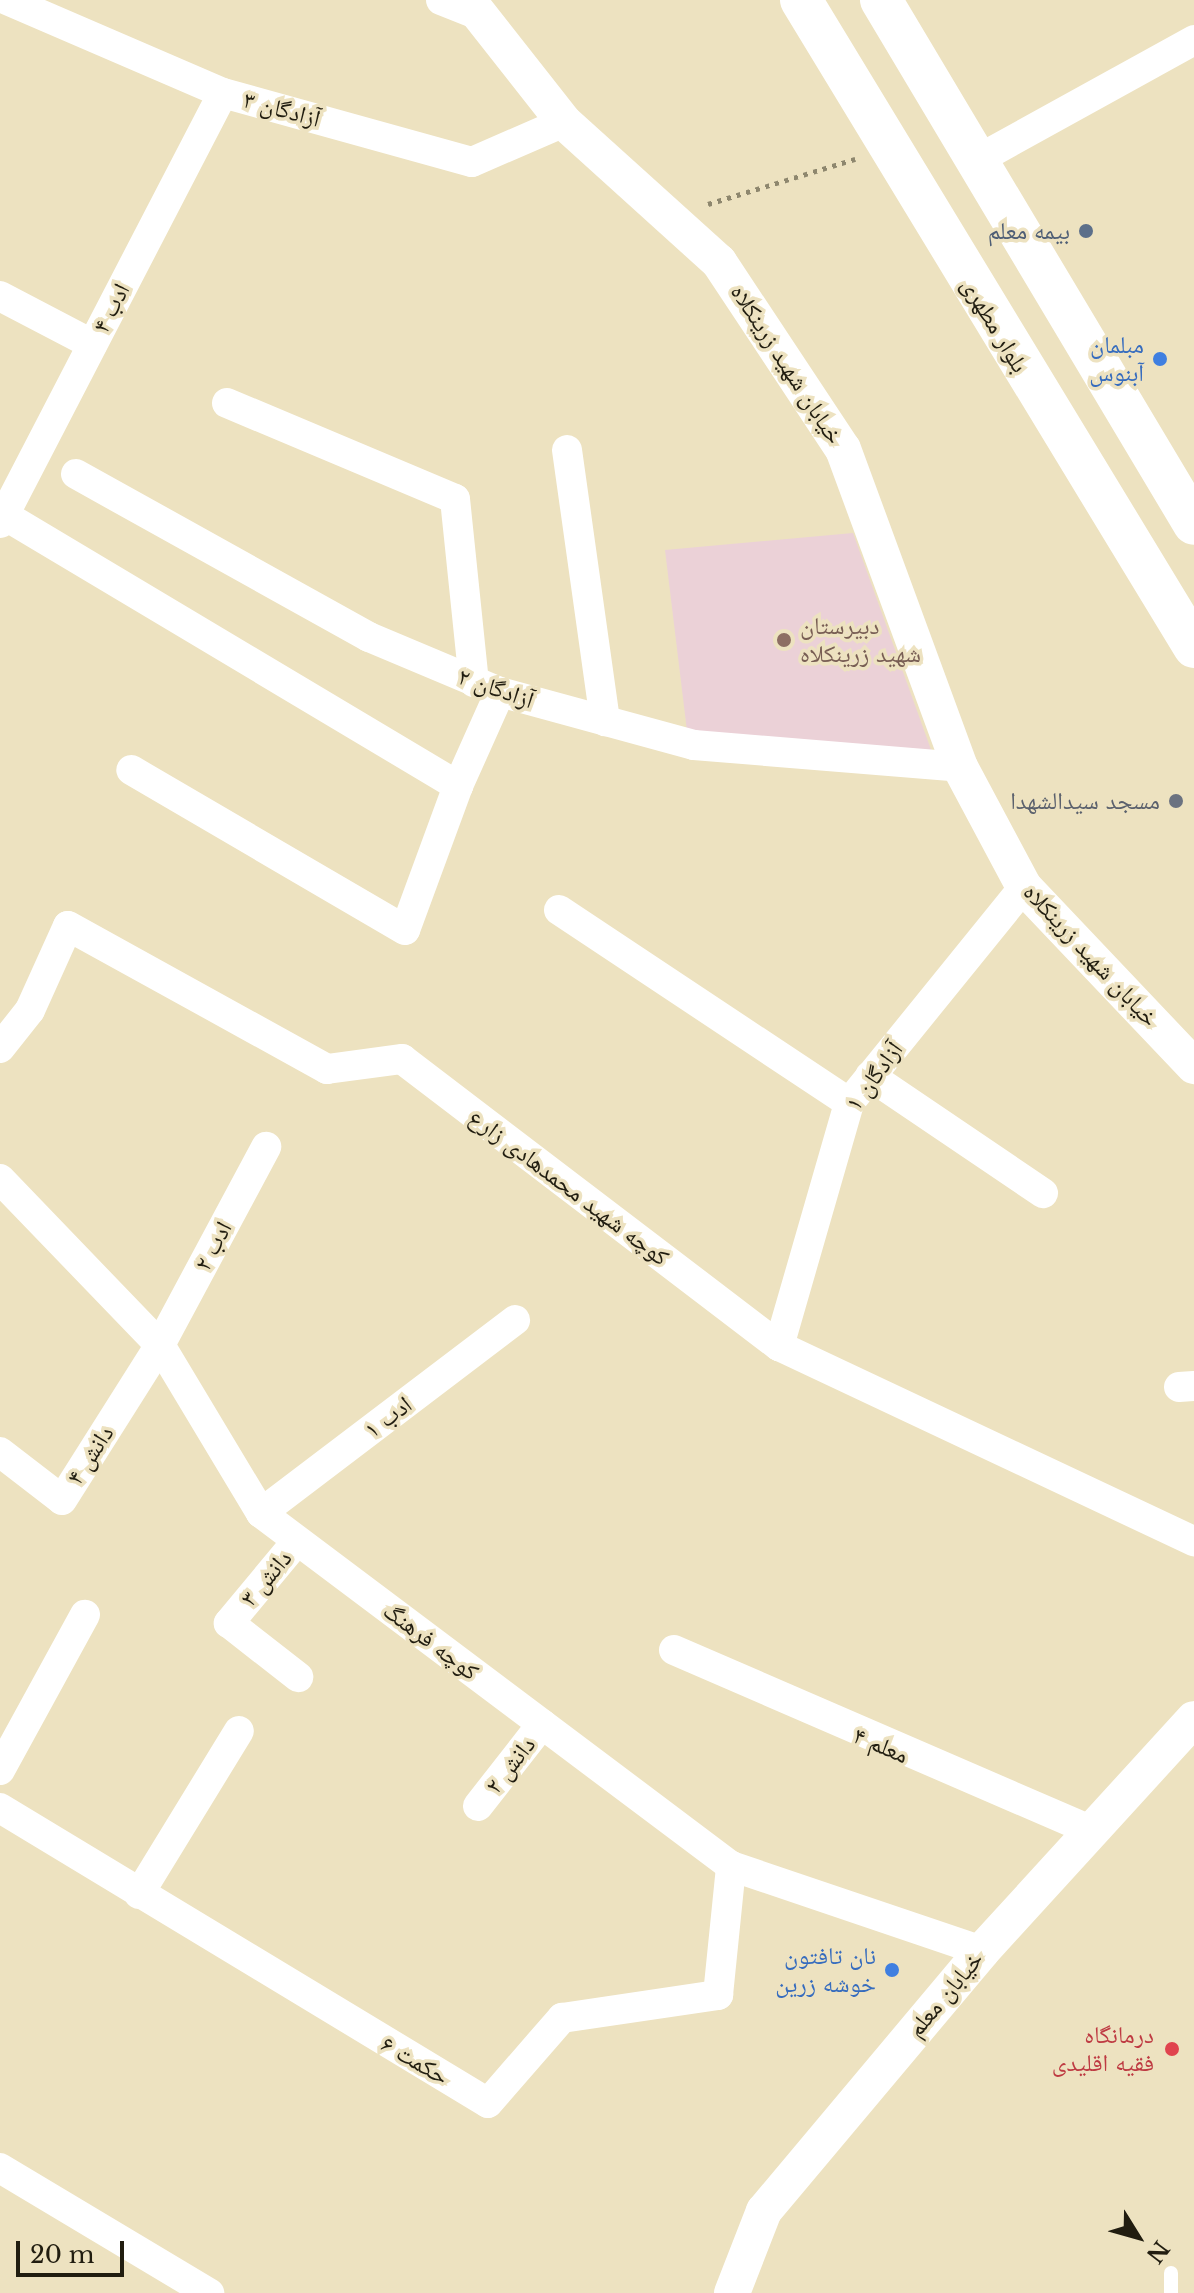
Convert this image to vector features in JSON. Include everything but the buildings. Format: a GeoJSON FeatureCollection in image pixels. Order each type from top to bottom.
{"type":"FeatureCollection","features":[{"type":"Feature","properties":{"kind":"main road","name":"بلوار مطهری"},"geometry":{"type":"LineString","coordinates":[[801,0],[1070,449],[1194,647]]}},
{"type":"Feature","properties":{"kind":"main road"},"geometry":{"type":"LineString","coordinates":[[881,0],[1125,415],[1194,524]]}},
{"type":"Feature","properties":{"kind":"main road"},"geometry":{"type":"LineString","coordinates":[[1070,449],[1125,415]]}},
{"type":"Feature","properties":{"kind":"street","name":"آزادگان ۳"},"geometry":{"type":"LineString","coordinates":[[7,0],[223,93],[472,162],[564,122]]}},
{"type":"Feature","properties":{"kind":"street"},"geometry":{"type":"LineString","coordinates":[[441,0],[476,9]]}},
{"type":"Feature","properties":{"kind":"street","name":"خیابان شهید زرینکلاه"},"geometry":{"type":"LineString","coordinates":[[476,9],[564,122],[673,215],[719,262],[843,449],[960,767],[1024,887],[1194,1066]]}},
{"type":"Feature","properties":{"kind":"street"},"geometry":{"type":"LineString","coordinates":[[977,160],[1194,40]]}},
{"type":"Feature","properties":{"kind":"street","name":"ادب ۴"},"geometry":{"type":"LineString","coordinates":[[2,519],[223,93]]}},
{"type":"Feature","properties":{"kind":"street"},"geometry":{"type":"LineString","coordinates":[[0,296],[92,344]]}},
{"type":"Feature","properties":{"kind":"street"},"geometry":{"type":"LineString","coordinates":[[131,770],[405,930],[458,786],[487,687],[455,499],[227,403]]}},
{"type":"Feature","properties":{"kind":"street"},"geometry":{"type":"LineString","coordinates":[[567,450],[605,721]]}},
{"type":"Feature","properties":{"kind":"street","name":"آزادگان ۲"},"geometry":{"type":"LineString","coordinates":[[76,474],[369,637],[487,687],[694,745],[960,767]]}},
{"type":"Feature","properties":{"kind":"street"},"geometry":{"type":"LineString","coordinates":[[2,519],[458,786]]}},
{"type":"Feature","properties":{"kind":"street","name":"آزادگان ۱"},"geometry":{"type":"LineString","coordinates":[[779,1346],[849,1103],[1024,887]]}},
{"type":"Feature","properties":{"kind":"street"},"geometry":{"type":"LineString","coordinates":[[559,910],[849,1103]]}},
{"type":"Feature","properties":{"kind":"street","name":"کوچه شهید محمدهادی زارع"},"geometry":{"type":"LineString","coordinates":[[0,1048],[30,1010],[68,926],[327,1069],[402,1059],[779,1346],[1194,1541]]}},
{"type":"Feature","properties":{"kind":"street"},"geometry":{"type":"LineString","coordinates":[[870,1076],[1043,1193]]}},
{"type":"Feature","properties":{"kind":"street","name":"ادب ۲"},"geometry":{"type":"LineString","coordinates":[[160,1345],[266,1147]]}},
{"type":"Feature","properties":{"kind":"street","name":"کوچه فرهنگ"},"geometry":{"type":"LineString","coordinates":[[0,1179],[160,1345],[261,1513],[731,1866],[982,1951]]}},
{"type":"Feature","properties":{"kind":"street","name":"ادب ۱"},"geometry":{"type":"LineString","coordinates":[[261,1513],[515,1320]]}},
{"type":"Feature","properties":{"kind":"street","name":"دانش ۴"},"geometry":{"type":"LineString","coordinates":[[0,1452],[62,1500],[160,1345]]}},
{"type":"Feature","properties":{"kind":"street","name":"دانش ۳"},"geometry":{"type":"LineString","coordinates":[[297,1541],[229,1623],[298,1677]]}},
{"type":"Feature","properties":{"kind":"street"},"geometry":{"type":"LineString","coordinates":[[0,1770],[85,1615]]}},
{"type":"Feature","properties":{"kind":"street","name":"معلم ۴"},"geometry":{"type":"LineString","coordinates":[[674,1650],[1093,1831]]}},
{"type":"Feature","properties":{"kind":"street","name":"خیابان معلم"},"geometry":{"type":"LineString","coordinates":[[732,2293],[764,2211],[982,1951],[1194,1719]]}},
{"type":"Feature","properties":{"kind":"street","name":"دانش ۲"},"geometry":{"type":"LineString","coordinates":[[478,1806],[542,1724]]}},
{"type":"Feature","properties":{"kind":"street"},"geometry":{"type":"LineString","coordinates":[[139,1894],[239,1731]]}},
{"type":"Feature","properties":{"kind":"street","name":"حکمت ۶"},"geometry":{"type":"LineString","coordinates":[[0,1808],[488,2103],[562,2018],[718,1995],[731,1866]]}},
{"type":"Feature","properties":{"kind":"street"},"geometry":{"type":"LineString","coordinates":[[0,2168],[209,2293]]}},
{"type":"Feature","properties":{"kind":"lane"},"geometry":{"type":"LineString","coordinates":[[1171,2273],[1171,2293]]}},
{"type":"Feature","properties":{"kind":"path"},"geometry":{"type":"LineString","coordinates":[[673,215],[890,148]]}},
{"type":"Feature","properties":{"kind":"shaded area","name":"دبیرستان شهید زرینکلاه"},"geometry":{"type":"Polygon","coordinates":[[[853,533],[934,758],[687,731],[665,550],[853,533]]]}},
{"type":"Feature","properties":{"kind":"place","name":"بیمه معلم"},"geometry":{"type":"Point","coordinates":[1086,231]}},
{"type":"Feature","properties":{"kind":"place","name":"مبلمان آبنوس"},"geometry":{"type":"Point","coordinates":[1160,359]}},
{"type":"Feature","properties":{"kind":"place","name":"دبیرستان شهید زرینکلاه"},"geometry":{"type":"Point","coordinates":[784,640]}},
{"type":"Feature","properties":{"kind":"place","name":"مسجد سیدالشهدا"},"geometry":{"type":"Point","coordinates":[1176,801]}},
{"type":"Feature","properties":{"kind":"place","name":"نان تافتون خوشه زرین"},"geometry":{"type":"Point","coordinates":[892,1970]}},
{"type":"Feature","properties":{"kind":"place","name":"درمانگاه فقیه اقلیدی"},"geometry":{"type":"Point","coordinates":[1172,2049]}}]}
